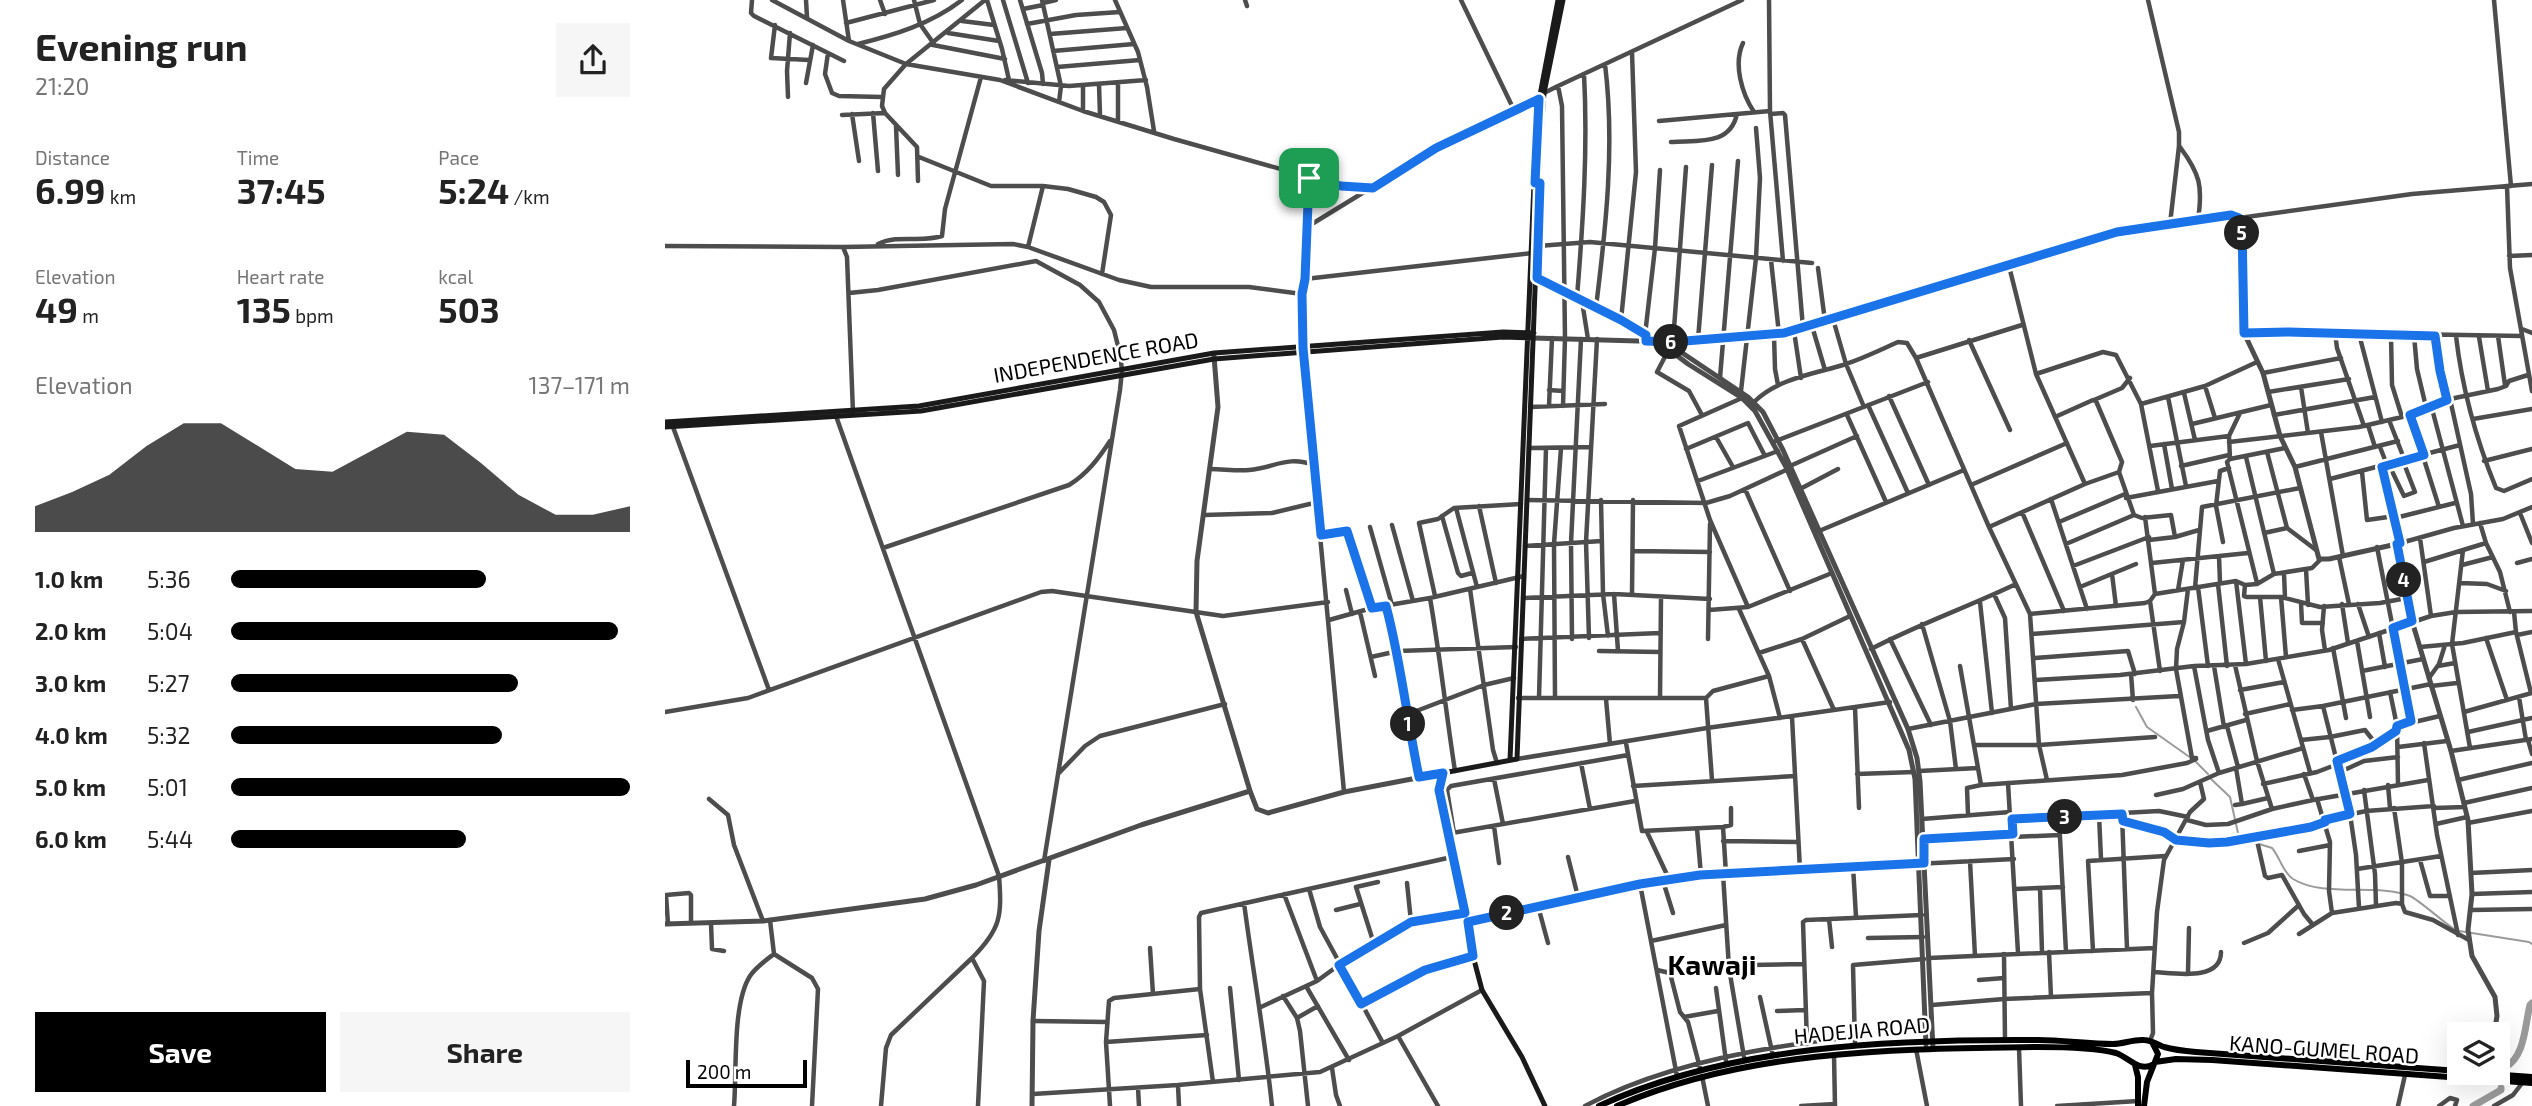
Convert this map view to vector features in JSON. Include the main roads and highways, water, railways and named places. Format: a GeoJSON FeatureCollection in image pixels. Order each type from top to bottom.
{"type":"FeatureCollection","features":[{"type":"Feature","properties":{"kind":"main road"},"geometry":{"type":"LineString","coordinates":[[1513,760],[1514,678],[1524,546],[1530,407],[1532,253],[1545,93],[1560,0]]}},
{"type":"Feature","properties":{"kind":"main road"},"geometry":{"type":"LineString","coordinates":[[1513,760],[1523,598],[1521,577],[1531,335],[1537,278],[1539,99],[1560,0]]}},
{"type":"Feature","properties":{"kind":"main road","name":"INDEPENDENCE ROAD"},"geometry":{"type":"LineString","coordinates":[[665,425],[853,414],[942,402],[1214,356],[1303,351],[1503,332],[1531,335]]}},
{"type":"Feature","properties":{"kind":"main road","name":"INDEPENDENCE ROAD"},"geometry":{"type":"LineString","coordinates":[[665,425],[673,427],[836,415]]}},
{"type":"Feature","properties":{"kind":"main road"},"geometry":{"type":"LineString","coordinates":[[1513,760],[1443,773],[1439,790],[1451,833],[1452,857],[1482,990],[1522,1057],[1545,1106]]}},
{"type":"Feature","properties":{"kind":"main road","name":"HADEJIA ROAD"},"geometry":{"type":"LineString","coordinates":[[1598,1106],[1677,1073],[1754,1067],[1834,1055],[1930,1046],[2005,1041],[2114,1044],[2136,1042]]}},
{"type":"Feature","properties":{"kind":"main road"},"geometry":{"type":"LineString","coordinates":[[2136,1042],[2151,1042],[2158,1054],[2140,1104],[2138,1077],[2130,1050],[2136,1042]]}},
{"type":"Feature","properties":{"kind":"main road","name":"KANO-GUMEL ROAD"},"geometry":{"type":"LineString","coordinates":[[2151,1042],[2188,1052],[2361,1068],[2405,1075],[2532,1083]]}},
{"type":"Feature","properties":{"kind":"main road","name":"HADEJIA ROAD"},"geometry":{"type":"LineString","coordinates":[[1617,1106],[1726,1062],[1772,1052],[1807,1052],[1855,1046],[2037,1047],[2110,1052],[2132,1062]]}},
{"type":"Feature","properties":{"kind":"main road","name":"KANO-GUMEL ROAD"},"geometry":{"type":"LineString","coordinates":[[2154,1063],[2171,1059],[2201,1059],[2447,1071]]}},
{"type":"Feature","properties":{"kind":"main road"},"geometry":{"type":"LineString","coordinates":[[2132,1062],[2144,1068],[2154,1063]]}},
{"type":"Feature","properties":{"kind":"main road"},"geometry":{"type":"LineString","coordinates":[[2510,1075],[2532,1077]]}},
{"type":"Feature","properties":{"kind":"waterway"},"geometry":{"type":"LineString","coordinates":[[2136,707],[2147,727],[2191,758]]}},
{"type":"Feature","properties":{"kind":"waterway"},"geometry":{"type":"LineString","coordinates":[[2195,761],[2208,774]]}},
{"type":"Feature","properties":{"kind":"waterway"},"geometry":{"type":"LineString","coordinates":[[2211,779],[2230,797],[2240,842],[2253,842],[2272,848],[2293,879],[2320,888],[2396,892],[2410,896],[2454,929]]}},
{"type":"Feature","properties":{"kind":"waterway"},"geometry":{"type":"LineString","coordinates":[[2459,931],[2532,944]]}},
{"type":"Feature","properties":{"kind":"waterway"},"geometry":{"type":"LineString","coordinates":[[2510,1064],[2520,1048],[2532,1003]]}},
{"type":"Feature","properties":{"kind":"waterway"},"geometry":{"type":"LineString","coordinates":[[2473,1106],[2501,1088]]}},
{"type":"Feature","properties":{"kind":"district","name":"Kawaji"},"geometry":{"type":"Point","coordinates":[1712,965]}}]}
